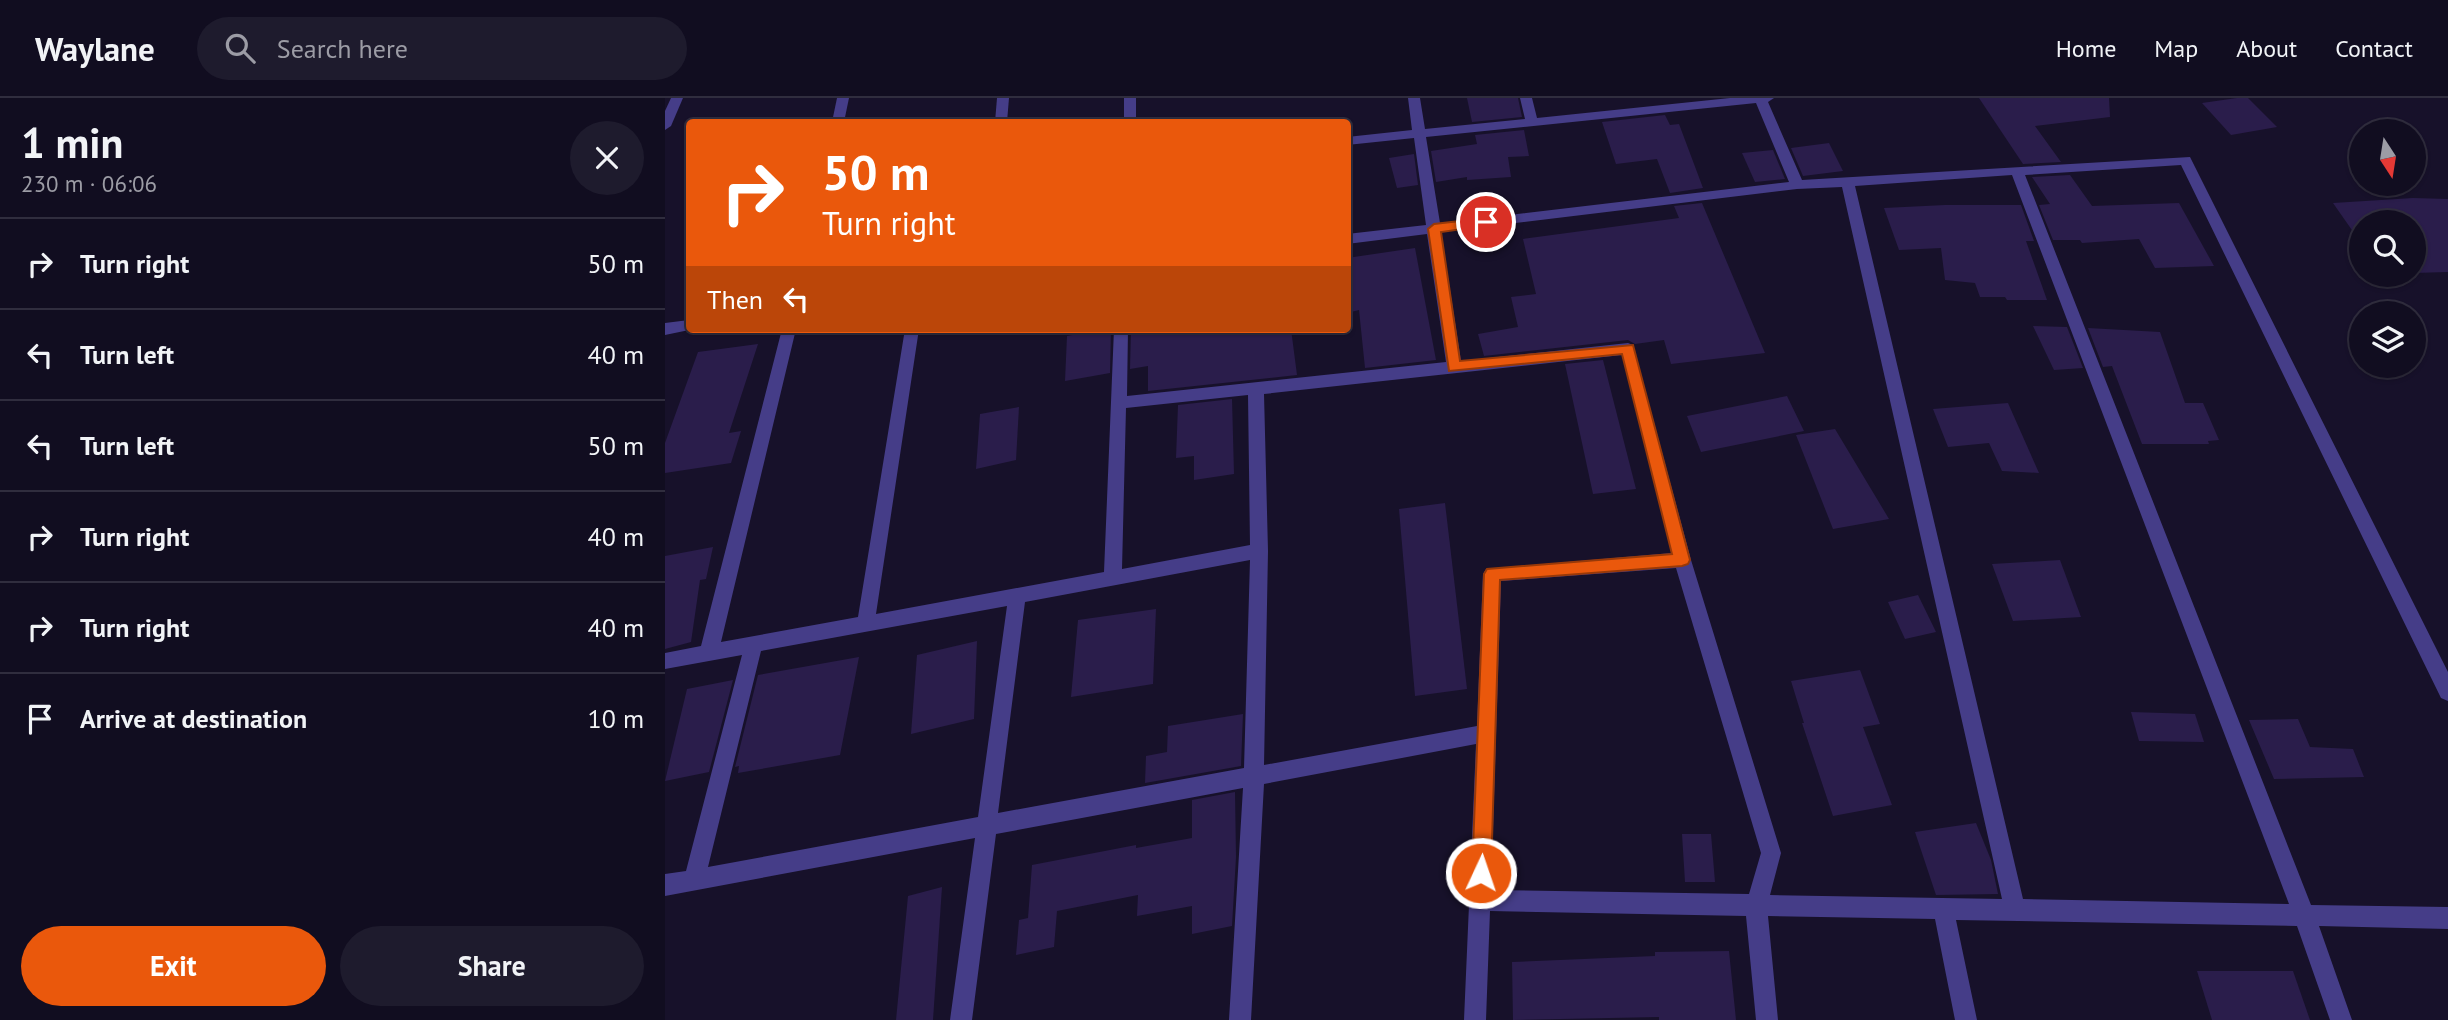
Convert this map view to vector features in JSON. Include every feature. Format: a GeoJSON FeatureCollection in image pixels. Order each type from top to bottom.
{"type":"FeatureCollection","features":[{"type":"Feature","properties":{"kind":"street"},"geometry":{"type":"LineString","coordinates":[[665,126],[677,98]]}},
{"type":"Feature","properties":{"kind":"street"},"geometry":{"type":"LineString","coordinates":[[839,119],[843,98]]}},
{"type":"Feature","properties":{"kind":"street"},"geometry":{"type":"LineString","coordinates":[[1001,119],[1003,98]]}},
{"type":"Feature","properties":{"kind":"street"},"geometry":{"type":"LineString","coordinates":[[1129,119],[1131,98]]}},
{"type":"Feature","properties":{"kind":"street"},"geometry":{"type":"LineString","coordinates":[[1414,98],[1454,367]]}},
{"type":"Feature","properties":{"kind":"street"},"geometry":{"type":"LineString","coordinates":[[1526,98],[1532,122]]}},
{"type":"Feature","properties":{"kind":"street"},"geometry":{"type":"LineString","coordinates":[[1760,98],[1797,186]]}},
{"type":"Feature","properties":{"kind":"street"},"geometry":{"type":"LineString","coordinates":[[1351,141],[1767,98]]}},
{"type":"Feature","properties":{"kind":"street"},"geometry":{"type":"LineString","coordinates":[[1351,239],[1847,181],[2185,160],[2448,692]]}},
{"type":"Feature","properties":{"kind":"street"},"geometry":{"type":"LineString","coordinates":[[2017,170],[2304,915],[2341,1020]]}},
{"type":"Feature","properties":{"kind":"street"},"geometry":{"type":"LineString","coordinates":[[1847,181],[2015,909]]}},
{"type":"Feature","properties":{"kind":"street"},"geometry":{"type":"LineString","coordinates":[[665,329],[686,326]]}},
{"type":"Feature","properties":{"kind":"street"},"geometry":{"type":"LineString","coordinates":[[709,652],[788,333]]}},
{"type":"Feature","properties":{"kind":"street"},"geometry":{"type":"LineString","coordinates":[[866,623],[911,333]]}},
{"type":"Feature","properties":{"kind":"street"},"geometry":{"type":"LineString","coordinates":[[1113,578],[1121,333]]}},
{"type":"Feature","properties":{"kind":"street"},"geometry":{"type":"LineString","coordinates":[[1118,403],[1628,349],[1682,560],[1771,853],[1756,905],[1767,1020]]}},
{"type":"Feature","properties":{"kind":"street"},"geometry":{"type":"LineString","coordinates":[[1240,1020],[1254,776],[1259,551],[1256,388]]}},
{"type":"Feature","properties":{"kind":"street"},"geometry":{"type":"LineString","coordinates":[[665,661],[1259,551]]}},
{"type":"Feature","properties":{"kind":"street"},"geometry":{"type":"LineString","coordinates":[[1475,1020],[1492,574],[1682,560]]}},
{"type":"Feature","properties":{"kind":"street"},"geometry":{"type":"LineString","coordinates":[[961,1020],[1017,596]]}},
{"type":"Feature","properties":{"kind":"street"},"geometry":{"type":"LineString","coordinates":[[694,880],[754,644]]}},
{"type":"Feature","properties":{"kind":"street"},"geometry":{"type":"LineString","coordinates":[[665,885],[1487,733]]}},
{"type":"Feature","properties":{"kind":"street"},"geometry":{"type":"LineString","coordinates":[[1480,900],[2448,918]]}},
{"type":"Feature","properties":{"kind":"street"},"geometry":{"type":"LineString","coordinates":[[1943,908],[1966,1020]]}},
{"type":"Feature","properties":{"kind":"building"},"geometry":{"type":"Polygon","coordinates":[[[1467,98],[1518,98],[1522,117],[1472,122],[1467,98]]]}},
{"type":"Feature","properties":{"kind":"building"},"geometry":{"type":"Polygon","coordinates":[[[1979,98],[2109,98],[2110,117],[2035,126],[2061,162],[2023,164],[1979,98]]]}},
{"type":"Feature","properties":{"kind":"building"},"geometry":{"type":"Polygon","coordinates":[[[2248,98],[2277,127],[2231,135],[2202,103],[2248,98]]]}},
{"type":"Feature","properties":{"kind":"building"},"geometry":{"type":"Polygon","coordinates":[[[1665,115],[1670,125],[1679,124],[1703,188],[1670,193],[1657,159],[1616,164],[1602,122],[1665,115]]]}},
{"type":"Feature","properties":{"kind":"building"},"geometry":{"type":"Polygon","coordinates":[[[1524,130],[1529,156],[1508,157],[1511,177],[1467,180],[1467,177],[1436,182],[1431,151],[1477,144],[1475,135],[1524,130]]]}},
{"type":"Feature","properties":{"kind":"building"},"geometry":{"type":"Polygon","coordinates":[[[1829,143],[1843,171],[1803,176],[1791,148],[1829,143]]]}},
{"type":"Feature","properties":{"kind":"building"},"geometry":{"type":"Polygon","coordinates":[[[1773,150],[1785,179],[1755,182],[1742,153],[1773,150]]]}},
{"type":"Feature","properties":{"kind":"building"},"geometry":{"type":"Polygon","coordinates":[[[1414,154],[1418,185],[1397,188],[1389,158],[1414,154]]]}},
{"type":"Feature","properties":{"kind":"building"},"geometry":{"type":"Polygon","coordinates":[[[2070,175],[2092,206],[2179,203],[2214,266],[2155,268],[2139,239],[2082,243],[2080,240],[2053,240],[2039,205],[2050,204],[2032,177],[2070,175]]]}},
{"type":"Feature","properties":{"kind":"building"},"geometry":{"type":"Polygon","coordinates":[[[2413,198],[2448,199],[2448,272],[2426,273],[2426,210],[2349,210],[2349,226],[2333,203],[2413,198]]]}},
{"type":"Feature","properties":{"kind":"building"},"geometry":{"type":"Polygon","coordinates":[[[1702,203],[1765,353],[1671,364],[1664,340],[1635,344],[1628,340],[1484,356],[1478,334],[1518,327],[1511,297],[1536,294],[1523,239],[1679,218],[1674,206],[1702,203]]]}},
{"type":"Feature","properties":{"kind":"building"},"geometry":{"type":"Polygon","coordinates":[[[2021,205],[2034,241],[2026,241],[2047,300],[1980,297],[1975,283],[1945,280],[1941,248],[1899,250],[1884,208],[2021,205]]]}},
{"type":"Feature","properties":{"kind":"building"},"geometry":{"type":"Polygon","coordinates":[[[1415,248],[1436,360],[1365,368],[1359,310],[1351,312],[1351,257],[1415,248]]]}},
{"type":"Feature","properties":{"kind":"building"},"geometry":{"type":"Polygon","coordinates":[[[2033,326],[2067,327],[2083,368],[2054,370],[2033,326]]]}},
{"type":"Feature","properties":{"kind":"building"},"geometry":{"type":"Polygon","coordinates":[[[2088,328],[2160,332],[2185,403],[2203,403],[2219,440],[2208,441],[2209,444],[2142,444],[2112,366],[2103,367],[2088,328]]]}},
{"type":"Feature","properties":{"kind":"building"},"geometry":{"type":"Polygon","coordinates":[[[1111,333],[1110,373],[1065,381],[1067,336],[1111,333]]]}},
{"type":"Feature","properties":{"kind":"building"},"geometry":{"type":"Polygon","coordinates":[[[1131,333],[1292,333],[1297,375],[1148,391],[1148,366],[1130,369],[1131,333]]]}},
{"type":"Feature","properties":{"kind":"building"},"geometry":{"type":"Polygon","coordinates":[[[758,344],[729,433],[741,431],[731,463],[665,473],[665,443],[698,352],[758,344]]]}},
{"type":"Feature","properties":{"kind":"building"},"geometry":{"type":"Polygon","coordinates":[[[1603,360],[1636,489],[1593,494],[1565,364],[1603,360]]]}},
{"type":"Feature","properties":{"kind":"building"},"geometry":{"type":"Polygon","coordinates":[[[1787,396],[1804,431],[1701,452],[1687,416],[1787,396]]]}},
{"type":"Feature","properties":{"kind":"building"},"geometry":{"type":"Polygon","coordinates":[[[1232,399],[1234,474],[1194,480],[1194,456],[1176,458],[1178,405],[1232,399]]]}},
{"type":"Feature","properties":{"kind":"building"},"geometry":{"type":"Polygon","coordinates":[[[2008,403],[2039,473],[2002,471],[1989,443],[1948,447],[1933,409],[2008,403]]]}},
{"type":"Feature","properties":{"kind":"building"},"geometry":{"type":"Polygon","coordinates":[[[1019,407],[1016,460],[976,469],[980,414],[1019,407]]]}},
{"type":"Feature","properties":{"kind":"building"},"geometry":{"type":"Polygon","coordinates":[[[1835,429],[1889,519],[1833,529],[1796,435],[1835,429]]]}},
{"type":"Feature","properties":{"kind":"building"},"geometry":{"type":"Polygon","coordinates":[[[1445,503],[1467,689],[1415,696],[1399,509],[1445,503]]]}},
{"type":"Feature","properties":{"kind":"building"},"geometry":{"type":"Polygon","coordinates":[[[713,547],[706,579],[700,580],[691,642],[665,649],[665,556],[713,547]]]}},
{"type":"Feature","properties":{"kind":"building"},"geometry":{"type":"Polygon","coordinates":[[[2060,560],[2081,617],[2013,621],[1992,564],[2060,560]]]}},
{"type":"Feature","properties":{"kind":"building"},"geometry":{"type":"Polygon","coordinates":[[[1918,595],[1936,632],[1905,639],[1888,602],[1918,595]]]}},
{"type":"Feature","properties":{"kind":"building"},"geometry":{"type":"Polygon","coordinates":[[[1156,609],[1153,684],[1071,697],[1078,620],[1156,609]]]}},
{"type":"Feature","properties":{"kind":"building"},"geometry":{"type":"Polygon","coordinates":[[[977,641],[974,719],[911,734],[917,655],[977,641]]]}},
{"type":"Feature","properties":{"kind":"building"},"geometry":{"type":"Polygon","coordinates":[[[859,657],[840,755],[738,773],[739,766],[735,767],[758,675],[859,657]]]}},
{"type":"Feature","properties":{"kind":"building"},"geometry":{"type":"Polygon","coordinates":[[[1860,670],[1880,724],[1863,727],[1892,805],[1833,816],[1791,681],[1860,670]]]}},
{"type":"Feature","properties":{"kind":"building"},"geometry":{"type":"Polygon","coordinates":[[[733,680],[709,772],[665,781],[687,689],[733,680]]]}},
{"type":"Feature","properties":{"kind":"building"},"geometry":{"type":"Polygon","coordinates":[[[2131,712],[2195,714],[2204,742],[2139,741],[2131,712]]]}},
{"type":"Feature","properties":{"kind":"building"},"geometry":{"type":"Polygon","coordinates":[[[1243,714],[1241,766],[1145,783],[1146,756],[1167,752],[1168,726],[1243,714]]]}},
{"type":"Feature","properties":{"kind":"building"},"geometry":{"type":"Polygon","coordinates":[[[2298,719],[2310,747],[2353,749],[2364,777],[2274,779],[2249,720],[2298,719]]]}},
{"type":"Feature","properties":{"kind":"building"},"geometry":{"type":"Polygon","coordinates":[[[1235,792],[1236,857],[1232,926],[1192,934],[1192,906],[1137,916],[1138,895],[1057,911],[1054,947],[1016,955],[1019,920],[1028,918],[1032,865],[1136,845],[1136,848],[1192,838],[1192,800],[1235,792]]]}},
{"type":"Feature","properties":{"kind":"building"},"geometry":{"type":"Polygon","coordinates":[[[1976,823],[1991,860],[1998,894],[1936,895],[1915,832],[1976,823]]]}},
{"type":"Feature","properties":{"kind":"building"},"geometry":{"type":"Polygon","coordinates":[[[1682,834],[1711,834],[1715,882],[1685,882],[1682,834]]]}},
{"type":"Feature","properties":{"kind":"building"},"geometry":{"type":"Polygon","coordinates":[[[942,887],[933,1020],[896,1020],[908,896],[942,887]]]}},
{"type":"Feature","properties":{"kind":"building"},"geometry":{"type":"Polygon","coordinates":[[[1729,951],[1736,1020],[1659,1020],[1659,1017],[1513,1020],[1512,962],[1655,956],[1655,952],[1729,951]]]}},
{"type":"Feature","properties":{"kind":"building"},"geometry":{"type":"Polygon","coordinates":[[[2197,971],[2293,971],[2310,1020],[2212,1020],[2197,971]]]}},
{"type":"Feature","properties":{"kind":"route"},"geometry":{"type":"LineString","coordinates":[[1481,873],[1492,574],[1682,560],[1628,349],[1454,367],[1434,229],[1486,222]]}}]}
